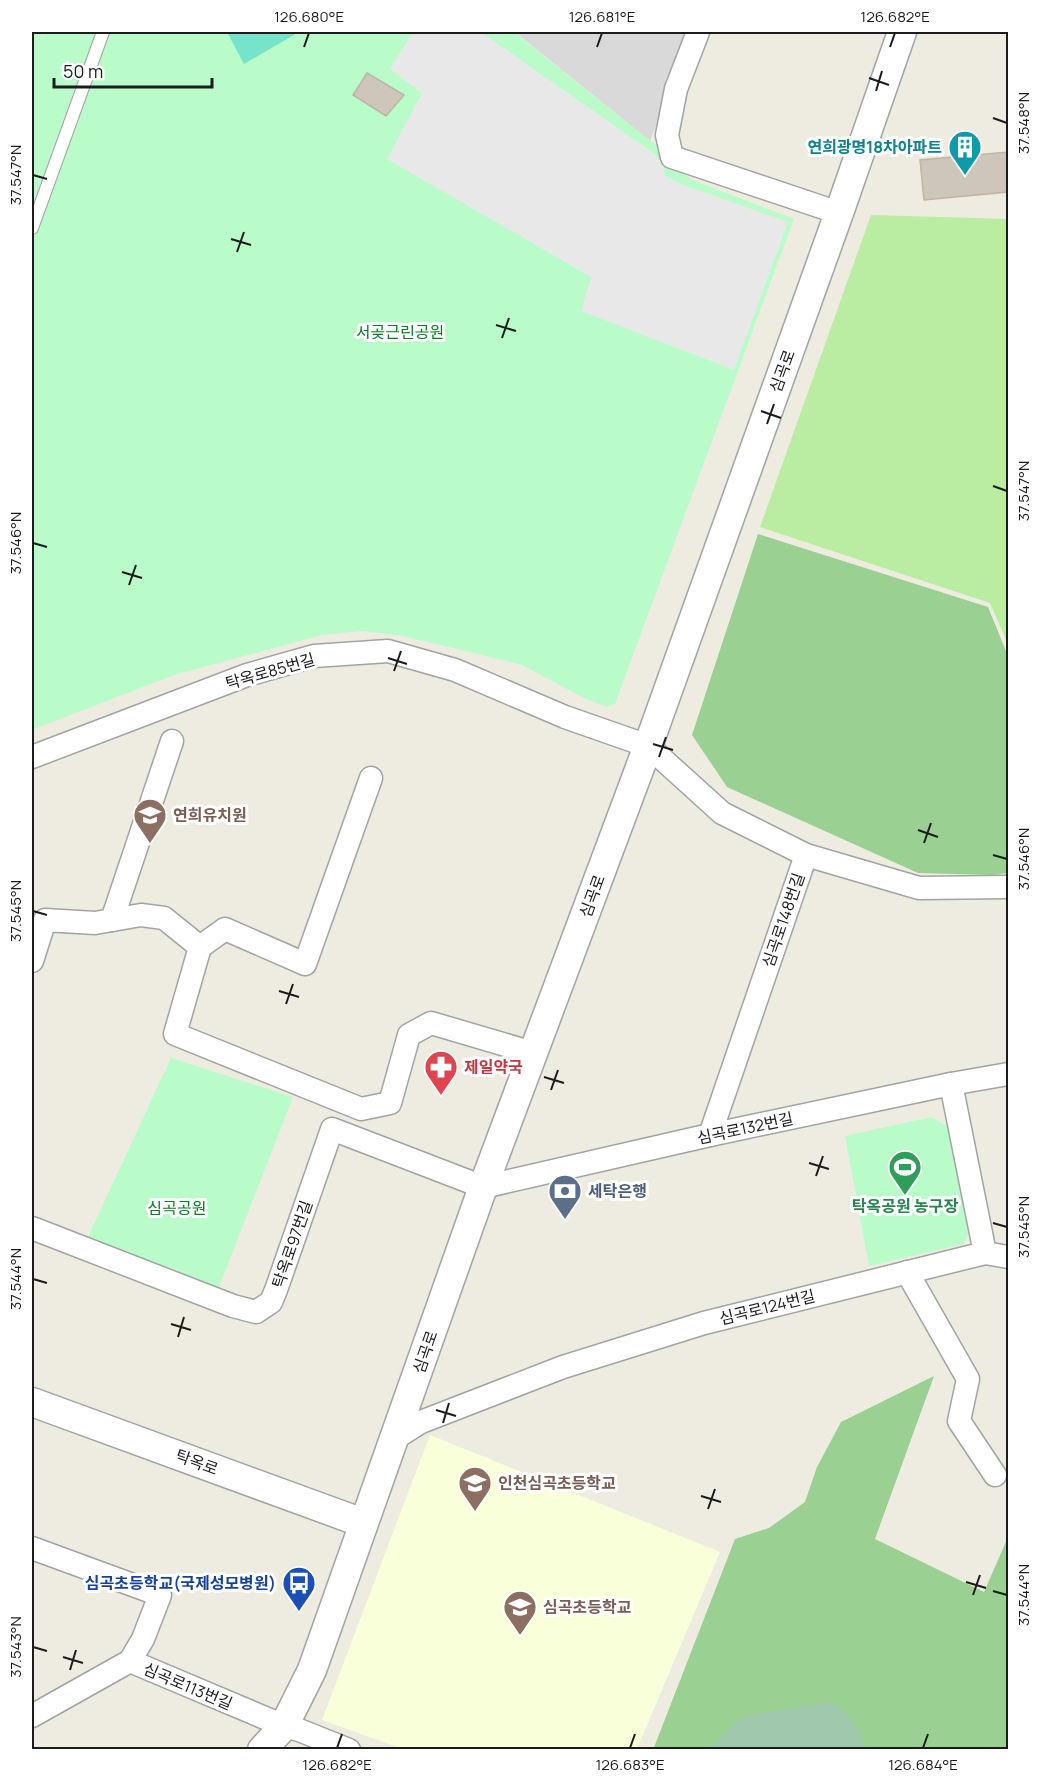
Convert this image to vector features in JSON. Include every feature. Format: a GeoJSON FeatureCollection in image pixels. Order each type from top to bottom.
{"type":"FeatureCollection","features":[{"type":"Feature","properties":{"kind":"street"},"geometry":{"type":"LineString","coordinates":[[698,32],[676,89],[667,135],[672,158],[839,213]]}},
{"type":"Feature","properties":{"kind":"street","name":"심곡로"},"geometry":{"type":"LineString","coordinates":[[262,1749],[284,1726],[312,1670],[483,1186],[648,746],[903,32]]}},
{"type":"Feature","properties":{"kind":"street","name":"탁옥로85번길"},"geometry":{"type":"LineString","coordinates":[[32,757],[247,675],[314,656],[387,651],[455,670],[565,717],[648,746]]}},
{"type":"Feature","properties":{"kind":"street"},"geometry":{"type":"LineString","coordinates":[[112,920],[172,741]]}},
{"type":"Feature","properties":{"kind":"street","name":"심곡로148번길"},"geometry":{"type":"LineString","coordinates":[[648,746],[722,813],[806,855],[710,1135]]}},
{"type":"Feature","properties":{"kind":"street"},"geometry":{"type":"LineString","coordinates":[[371,778],[305,964],[225,929],[200,947],[175,1034],[361,1109],[390,1103],[409,1035],[431,1023],[533,1053]]}},
{"type":"Feature","properties":{"kind":"street"},"geometry":{"type":"LineString","coordinates":[[806,855],[919,888],[1008,887]]}},
{"type":"Feature","properties":{"kind":"street"},"geometry":{"type":"LineString","coordinates":[[32,961],[45,920],[95,923],[141,915],[164,918],[200,947]]}},
{"type":"Feature","properties":{"kind":"street","name":"심곡로132번길"},"geometry":{"type":"LineString","coordinates":[[483,1186],[710,1135],[1008,1074]]}},
{"type":"Feature","properties":{"kind":"street"},"geometry":{"type":"LineString","coordinates":[[951,1084],[985,1253],[1008,1257]]}},
{"type":"Feature","properties":{"kind":"street","name":"탁옥로97번길"},"geometry":{"type":"LineString","coordinates":[[32,1228],[233,1306],[256,1312],[271,1302],[276,1290],[332,1129],[483,1186]]}},
{"type":"Feature","properties":{"kind":"street","name":"심곡로124번길"},"geometry":{"type":"LineString","coordinates":[[394,1439],[421,1422],[563,1367],[704,1323],[985,1253]]}},
{"type":"Feature","properties":{"kind":"street"},"geometry":{"type":"LineString","coordinates":[[907,1272],[968,1379],[959,1421],[995,1475]]}},
{"type":"Feature","properties":{"kind":"street","name":"탁옥로"},"geometry":{"type":"LineString","coordinates":[[32,1402],[363,1522]]}},
{"type":"Feature","properties":{"kind":"street"},"geometry":{"type":"LineString","coordinates":[[32,1548],[160,1595],[143,1639],[130,1661]]}},
{"type":"Feature","properties":{"kind":"street","name":"심곡로113번길"},"geometry":{"type":"LineString","coordinates":[[32,1716],[130,1661],[284,1726],[349,1749]]}},
{"type":"Feature","properties":{"kind":"lane"},"geometry":{"type":"LineString","coordinates":[[32,228],[103,32]]}},
{"type":"Feature","properties":{"kind":"shaded area"},"geometry":{"type":"Polygon","coordinates":[[[227,32],[299,32],[244,64],[227,32]]]}},
{"type":"Feature","properties":{"kind":"shaded area"},"geometry":{"type":"Polygon","coordinates":[[[413,32],[481,32],[655,154],[664,167],[665,176],[788,222],[734,370],[581,311],[591,277],[387,159],[422,93],[390,69],[413,32]]]}},
{"type":"Feature","properties":{"kind":"shaded area"},"geometry":{"type":"Polygon","coordinates":[[[515,32],[690,32],[650,141],[515,32]]]}},
{"type":"Feature","properties":{"kind":"shaded area","name":"심곡초등학교"},"geometry":{"type":"Polygon","coordinates":[[[430,1435],[720,1552],[637,1749],[403,1749],[322,1720],[430,1435]]]}},
{"type":"Feature","properties":{"kind":"shaded area"},"geometry":{"type":"Polygon","coordinates":[[[831,1702],[853,1722],[864,1749],[708,1749],[743,1716],[831,1702]]]}},
{"type":"Feature","properties":{"kind":"green space","name":"서곶근린공원"},"geometry":{"type":"Polygon","coordinates":[[[32,32],[514,32],[672,157],[690,179],[794,219],[615,704],[607,707],[584,698],[522,665],[397,635],[362,631],[322,635],[174,675],[32,730],[32,32]]]}},
{"type":"Feature","properties":{"kind":"green space"},"geometry":{"type":"Polygon","coordinates":[[[871,215],[1008,219],[1008,644],[990,603],[760,527],[871,215]]]}},
{"type":"Feature","properties":{"kind":"green space"},"geometry":{"type":"Polygon","coordinates":[[[758,534],[988,607],[1008,656],[1008,873],[992,875],[918,873],[727,787],[692,735],[758,534]]]}},
{"type":"Feature","properties":{"kind":"green space","name":"심곡공원"},"geometry":{"type":"Polygon","coordinates":[[[171,1058],[293,1097],[214,1300],[81,1252],[171,1058]]]}},
{"type":"Feature","properties":{"kind":"green space"},"geometry":{"type":"Polygon","coordinates":[[[931,1117],[947,1126],[969,1232],[964,1244],[869,1266],[845,1136],[931,1117]]]}},
{"type":"Feature","properties":{"kind":"green space"},"geometry":{"type":"Polygon","coordinates":[[[934,1376],[875,1539],[984,1592],[1008,1537],[1008,1749],[653,1750],[735,1539],[769,1528],[805,1502],[817,1467],[841,1422],[934,1376]]]}},
{"type":"Feature","properties":{"kind":"building"},"geometry":{"type":"Polygon","coordinates":[[[367,73],[404,95],[386,116],[353,95],[367,73]]]}},
{"type":"Feature","properties":{"kind":"building","name":"연희광명18차아파트"},"geometry":{"type":"Polygon","coordinates":[[[1008,152],[1008,192],[924,200],[920,160],[1008,152]]]}},
{"type":"Feature","properties":{"kind":"place","name":"연희광명18차아파트"},"geometry":{"type":"Point","coordinates":[965,176]}},
{"type":"Feature","properties":{"kind":"place","name":"연희유치원"},"geometry":{"type":"Point","coordinates":[150,844]}},
{"type":"Feature","properties":{"kind":"place","name":"제일약국"},"geometry":{"type":"Point","coordinates":[441,1096]}},
{"type":"Feature","properties":{"kind":"place","name":"탁옥공원 농구장"},"geometry":{"type":"Point","coordinates":[905,1196]}},
{"type":"Feature","properties":{"kind":"place","name":"세탁은행"},"geometry":{"type":"Point","coordinates":[565,1220]}},
{"type":"Feature","properties":{"kind":"place","name":"인천심곡초등학교"},"geometry":{"type":"Point","coordinates":[475,1512]}},
{"type":"Feature","properties":{"kind":"place","name":"심곡초등학교(국제성모병원)"},"geometry":{"type":"Point","coordinates":[299,1612]}},
{"type":"Feature","properties":{"kind":"place","name":"심곡초등학교"},"geometry":{"type":"Point","coordinates":[520,1636]}}]}
